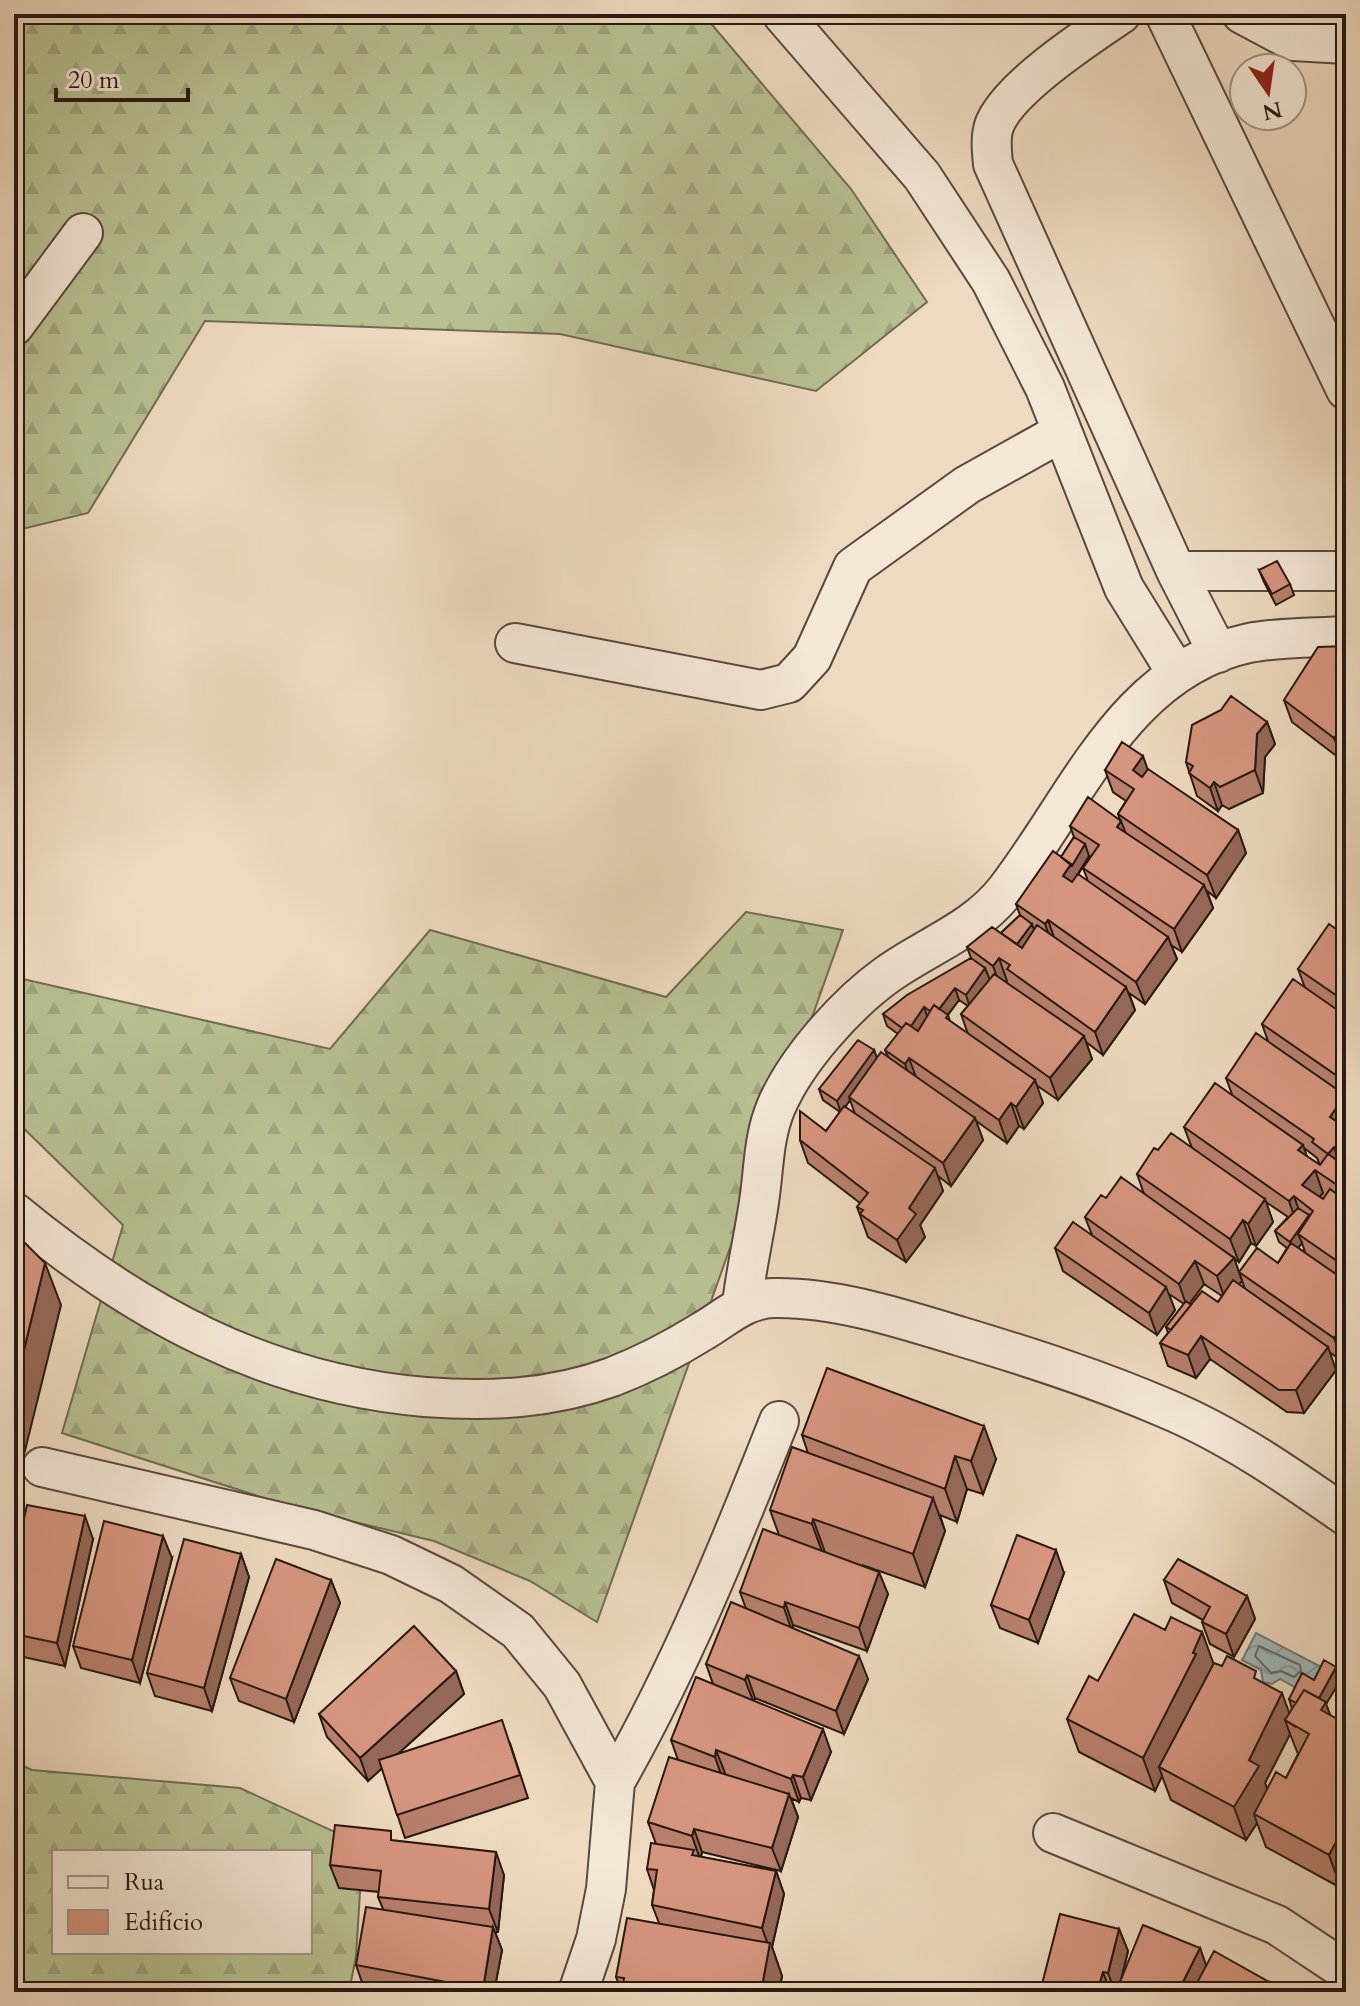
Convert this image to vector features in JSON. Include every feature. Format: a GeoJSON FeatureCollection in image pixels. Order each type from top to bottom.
{"type":"FeatureCollection","features":[{"type":"Feature","properties":{"kind":"street"},"geometry":{"type":"LineString","coordinates":[[782,14],[922,176],[991,281],[1045,388],[1124,588],[1176,672]]}},
{"type":"Feature","properties":{"kind":"street"},"geometry":{"type":"LineString","coordinates":[[1121,14],[1030,83],[1002,109],[993,128],[993,164],[1176,571],[1218,653]]}},
{"type":"Feature","properties":{"kind":"street"},"geometry":{"type":"LineString","coordinates":[[1165,14],[1346,390]]}},
{"type":"Feature","properties":{"kind":"street"},"geometry":{"type":"LineString","coordinates":[[1242,14],[1293,41],[1346,44]]}},
{"type":"Feature","properties":{"kind":"street"},"geometry":{"type":"LineString","coordinates":[[14,326],[83,233]]}},
{"type":"Feature","properties":{"kind":"street"},"geometry":{"type":"LineString","coordinates":[[515,643],[761,690],[789,683],[812,658],[853,567],[967,485],[1062,432]]}},
{"type":"Feature","properties":{"kind":"street"},"geometry":{"type":"LineString","coordinates":[[1176,571],[1346,571]]}},
{"type":"Feature","properties":{"kind":"street"},"geometry":{"type":"LineString","coordinates":[[742,1304],[764,1152],[776,1108],[796,1071],[851,1004],[889,974],[975,921],[1005,892],[1100,749],[1176,672],[1218,653],[1251,643],[1346,636]]}},
{"type":"Feature","properties":{"kind":"street"},"geometry":{"type":"LineString","coordinates":[[14,1212],[92,1275],[201,1338],[289,1372],[369,1391],[451,1399],[540,1396],[610,1377],[657,1357],[742,1304],[771,1298],[826,1303],[909,1321],[1072,1372],[1169,1409],[1283,1472],[1346,1516]]}},
{"type":"Feature","properties":{"kind":"street"},"geometry":{"type":"LineString","coordinates":[[578,1992],[596,1939],[606,1889],[615,1782],[662,1698],[688,1641],[779,1421]]}},
{"type":"Feature","properties":{"kind":"street"},"geometry":{"type":"LineString","coordinates":[[42,1467],[314,1530],[391,1555],[451,1584],[518,1631],[562,1685],[615,1782]]}},
{"type":"Feature","properties":{"kind":"street"},"geometry":{"type":"LineString","coordinates":[[1053,1833],[1277,1925],[1346,1971]]}},
{"type":"Feature","properties":{"kind":"green space"},"geometry":{"type":"Polygon","coordinates":[[[14,14],[703,14],[851,189],[927,302],[816,391],[560,334],[205,321],[88,513],[14,531],[14,14]]]}},
{"type":"Feature","properties":{"kind":"green space"},"geometry":{"type":"Polygon","coordinates":[[[746,912],[843,930],[597,1622],[530,1581],[434,1541],[292,1507],[62,1433],[123,1225],[14,1119],[14,977],[330,1049],[430,930],[666,997],[746,912]]]}},
{"type":"Feature","properties":{"kind":"green space"},"geometry":{"type":"Polygon","coordinates":[[[14,1762],[32,1770],[240,1788],[363,1845],[356,1956],[349,1992],[14,1992],[14,1762]]]}},
{"type":"Feature","properties":{"kind":"water"},"geometry":{"type":"Polygon","coordinates":[[[1256,1633],[1327,1670],[1319,1684],[1298,1689],[1280,1679],[1272,1684],[1263,1682],[1261,1670],[1242,1660],[1256,1633]]]}},
{"type":"Feature","properties":{"kind":"building"},"geometry":{"type":"Polygon","coordinates":[[[1277,561],[1290,584],[1272,594],[1259,570],[1277,561]]]}},
{"type":"Feature","properties":{"kind":"building"},"geometry":{"type":"Polygon","coordinates":[[[1346,646],[1346,652],[1336,668],[1344,674],[1346,670],[1346,722],[1334,738],[1284,700],[1318,647],[1346,646]]]}},
{"type":"Feature","properties":{"kind":"building"},"geometry":{"type":"Polygon","coordinates":[[[1231,696],[1267,722],[1257,734],[1255,770],[1220,787],[1214,782],[1210,788],[1189,773],[1193,766],[1186,762],[1192,725],[1221,710],[1231,696]]]}},
{"type":"Feature","properties":{"kind":"building"},"geometry":{"type":"Polygon","coordinates":[[[1122,742],[1143,756],[1133,770],[1142,777],[1148,769],[1238,830],[1207,875],[1118,814],[1134,789],[1105,770],[1122,742]]]}},
{"type":"Feature","properties":{"kind":"building"},"geometry":{"type":"Polygon","coordinates":[[[1088,797],[1121,821],[1117,827],[1204,885],[1174,929],[1083,868],[1099,845],[1070,826],[1088,797]]]}},
{"type":"Feature","properties":{"kind":"building"},"geometry":{"type":"Polygon","coordinates":[[[1074,837],[1085,844],[1072,866],[1061,857],[1074,837]]]}},
{"type":"Feature","properties":{"kind":"building"},"geometry":{"type":"Polygon","coordinates":[[[1053,851],[1071,864],[1063,876],[1072,882],[1078,874],[1168,937],[1136,982],[1048,920],[1045,924],[1016,904],[1053,851]]]}},
{"type":"Feature","properties":{"kind":"building"},"geometry":{"type":"Polygon","coordinates":[[[1020,915],[1032,924],[1017,944],[1001,933],[1020,915]]]}},
{"type":"Feature","properties":{"kind":"building"},"geometry":{"type":"Polygon","coordinates":[[[1329,924],[1346,936],[1346,1002],[1298,969],[1329,924]]]}},
{"type":"Feature","properties":{"kind":"building"},"geometry":{"type":"Polygon","coordinates":[[[1037,925],[1126,987],[1095,1032],[1007,969],[1010,965],[999,958],[993,966],[967,947],[992,927],[1022,948],[1037,925]]]}},
{"type":"Feature","properties":{"kind":"building"},"geometry":{"type":"Polygon","coordinates":[[[971,958],[985,968],[966,995],[955,988],[939,1009],[934,1005],[930,1011],[924,1007],[911,1026],[906,1023],[902,1028],[883,1014],[907,995],[971,958]]]}},
{"type":"Feature","properties":{"kind":"building"},"geometry":{"type":"Polygon","coordinates":[[[994,974],[1084,1036],[1050,1078],[961,1014],[994,974]]]}},
{"type":"Feature","properties":{"kind":"building"},"geometry":{"type":"Polygon","coordinates":[[[1293,979],[1346,1016],[1346,1082],[1262,1024],[1293,979]]]}},
{"type":"Feature","properties":{"kind":"building"},"geometry":{"type":"Polygon","coordinates":[[[934,1005],[948,1015],[946,1018],[1035,1080],[1016,1107],[1011,1103],[999,1120],[909,1058],[905,1064],[885,1050],[906,1023],[918,1031],[934,1005]]]}},
{"type":"Feature","properties":{"kind":"building"},"geometry":{"type":"Polygon","coordinates":[[[1256,1033],[1345,1095],[1330,1117],[1346,1128],[1346,1155],[1334,1147],[1328,1154],[1312,1142],[1314,1139],[1226,1078],[1256,1033]]]}},
{"type":"Feature","properties":{"kind":"building"},"geometry":{"type":"Polygon","coordinates":[[[858,1040],[874,1050],[837,1101],[819,1089],[858,1040]]]}},
{"type":"Feature","properties":{"kind":"building"},"geometry":{"type":"Polygon","coordinates":[[[881,1052],[975,1118],[943,1163],[849,1097],[881,1052]]]}},
{"type":"Feature","properties":{"kind":"building"},"geometry":{"type":"Polygon","coordinates":[[[1215,1083],[1303,1145],[1298,1150],[1320,1165],[1328,1154],[1346,1165],[1346,1191],[1315,1170],[1302,1185],[1323,1199],[1330,1189],[1346,1201],[1346,1267],[1298,1234],[1313,1211],[1294,1196],[1289,1201],[1184,1127],[1215,1083]]]}},
{"type":"Feature","properties":{"kind":"building"},"geometry":{"type":"Polygon","coordinates":[[[844,1106],[935,1168],[909,1208],[916,1214],[897,1240],[860,1214],[863,1210],[857,1207],[868,1193],[800,1140],[800,1111],[826,1131],[844,1106]]]}},
{"type":"Feature","properties":{"kind":"building"},"geometry":{"type":"Polygon","coordinates":[[[1171,1133],[1265,1199],[1248,1224],[1243,1220],[1230,1239],[1137,1174],[1154,1148],[1158,1150],[1171,1133]]]}},
{"type":"Feature","properties":{"kind":"building"},"geometry":{"type":"Polygon","coordinates":[[[1121,1177],[1234,1258],[1217,1276],[1195,1261],[1179,1284],[1085,1217],[1101,1195],[1106,1198],[1121,1177]]]}},
{"type":"Feature","properties":{"kind":"building"},"geometry":{"type":"Polygon","coordinates":[[[1298,1208],[1309,1215],[1290,1242],[1275,1231],[1298,1208]]]}},
{"type":"Feature","properties":{"kind":"building"},"geometry":{"type":"Polygon","coordinates":[[[1073,1222],[1166,1287],[1149,1313],[1055,1248],[1073,1222]]]}},
{"type":"Feature","properties":{"kind":"building"},"geometry":{"type":"Polygon","coordinates":[[[14,1232],[45,1263],[14,1391],[14,1232]]]}},
{"type":"Feature","properties":{"kind":"building"},"geometry":{"type":"Polygon","coordinates":[[[1291,1243],[1346,1281],[1346,1321],[1334,1338],[1239,1272],[1257,1248],[1278,1263],[1291,1243]]]}},
{"type":"Feature","properties":{"kind":"building"},"geometry":{"type":"Polygon","coordinates":[[[1233,1280],[1328,1347],[1296,1390],[1279,1390],[1201,1336],[1188,1355],[1160,1343],[1202,1291],[1218,1302],[1233,1280]]]}},
{"type":"Feature","properties":{"kind":"building"},"geometry":{"type":"Polygon","coordinates":[[[1186,1301],[1191,1305],[1171,1330],[1166,1327],[1186,1301]]]}},
{"type":"Feature","properties":{"kind":"building"},"geometry":{"type":"Polygon","coordinates":[[[827,1368],[984,1426],[971,1461],[955,1456],[945,1489],[802,1435],[827,1368]]]}},
{"type":"Feature","properties":{"kind":"building"},"geometry":{"type":"Polygon","coordinates":[[[792,1447],[933,1498],[913,1554],[813,1519],[812,1524],[770,1510],[792,1447]]]}},
{"type":"Feature","properties":{"kind":"building"},"geometry":{"type":"Polygon","coordinates":[[[27,1505],[85,1516],[57,1643],[14,1634],[14,1564],[27,1505]]]}},
{"type":"Feature","properties":{"kind":"building"},"geometry":{"type":"Polygon","coordinates":[[[104,1521],[163,1536],[132,1660],[73,1646],[104,1521]]]}},
{"type":"Feature","properties":{"kind":"building"},"geometry":{"type":"Polygon","coordinates":[[[763,1529],[879,1572],[859,1628],[785,1602],[784,1608],[740,1592],[763,1529]]]}},
{"type":"Feature","properties":{"kind":"building"},"geometry":{"type":"Polygon","coordinates":[[[1017,1535],[1056,1550],[1029,1620],[991,1605],[1017,1535]]]}},
{"type":"Feature","properties":{"kind":"building"},"geometry":{"type":"Polygon","coordinates":[[[184,1539],[241,1554],[204,1688],[147,1673],[184,1539]]]}},
{"type":"Feature","properties":{"kind":"building"},"geometry":{"type":"Polygon","coordinates":[[[276,1559],[331,1580],[286,1699],[230,1678],[276,1559]]]}},
{"type":"Feature","properties":{"kind":"building"},"geometry":{"type":"Polygon","coordinates":[[[1178,1559],[1247,1596],[1226,1634],[1202,1622],[1210,1607],[1164,1580],[1178,1559]]]}},
{"type":"Feature","properties":{"kind":"building"},"geometry":{"type":"Polygon","coordinates":[[[731,1602],[859,1656],[836,1711],[747,1675],[745,1680],[706,1664],[731,1602]]]}},
{"type":"Feature","properties":{"kind":"building"},"geometry":{"type":"Polygon","coordinates":[[[1134,1614],[1165,1630],[1171,1617],[1202,1632],[1193,1653],[1196,1654],[1143,1758],[1067,1719],[1089,1676],[1098,1681],[1134,1614]]]}},
{"type":"Feature","properties":{"kind":"building"},"geometry":{"type":"Polygon","coordinates":[[[414,1626],[456,1671],[360,1758],[319,1714],[414,1626]]]}},
{"type":"Feature","properties":{"kind":"building"},"geometry":{"type":"Polygon","coordinates":[[[1227,1656],[1256,1671],[1254,1678],[1282,1693],[1249,1760],[1259,1766],[1234,1807],[1159,1767],[1214,1663],[1222,1666],[1227,1656]]]}},
{"type":"Feature","properties":{"kind":"building"},"geometry":{"type":"Polygon","coordinates":[[[1324,1660],[1336,1667],[1319,1698],[1304,1690],[1296,1703],[1289,1699],[1302,1673],[1314,1680],[1324,1660]]]}},
{"type":"Feature","properties":{"kind":"building"},"geometry":{"type":"Polygon","coordinates":[[[696,1677],[823,1729],[803,1777],[793,1775],[791,1779],[716,1750],[715,1757],[671,1740],[696,1677]]]}},
{"type":"Feature","properties":{"kind":"building"},"geometry":{"type":"Polygon","coordinates":[[[1304,1690],[1326,1702],[1321,1710],[1346,1724],[1346,1823],[1329,1855],[1254,1814],[1276,1772],[1286,1778],[1309,1734],[1285,1720],[1304,1690]]]}},
{"type":"Feature","properties":{"kind":"building"},"geometry":{"type":"Polygon","coordinates":[[[502,1720],[520,1775],[397,1815],[379,1760],[502,1720]]]}},
{"type":"Feature","properties":{"kind":"building"},"geometry":{"type":"Polygon","coordinates":[[[669,1757],[789,1794],[772,1848],[694,1829],[692,1836],[648,1822],[669,1757]]]}},
{"type":"Feature","properties":{"kind":"building"},"geometry":{"type":"Polygon","coordinates":[[[335,1825],[391,1831],[391,1840],[496,1852],[489,1909],[378,1897],[381,1871],[330,1865],[335,1825]]]}},
{"type":"Feature","properties":{"kind":"building"},"geometry":{"type":"Polygon","coordinates":[[[651,1843],[694,1850],[692,1855],[776,1871],[762,1928],[652,1905],[657,1870],[647,1869],[651,1843]]]}},
{"type":"Feature","properties":{"kind":"building"},"geometry":{"type":"Polygon","coordinates":[[[366,1907],[493,1927],[483,1989],[356,1965],[366,1907]]]}},
{"type":"Feature","properties":{"kind":"building"},"geometry":{"type":"Polygon","coordinates":[[[1060,1914],[1119,1929],[1108,1973],[1103,1972],[1097,1992],[1040,1992],[1060,1914]]]}},
{"type":"Feature","properties":{"kind":"building"},"geometry":{"type":"Polygon","coordinates":[[[627,1918],[770,1943],[761,1992],[622,1992],[624,1978],[616,1977],[627,1918]]]}},
{"type":"Feature","properties":{"kind":"building"},"geometry":{"type":"Polygon","coordinates":[[[1143,1925],[1200,1948],[1178,1992],[1116,1992],[1143,1925]]]}},
{"type":"Feature","properties":{"kind":"building"},"geometry":{"type":"Polygon","coordinates":[[[1214,1951],[1269,1982],[1264,1992],[1192,1992],[1214,1951]]]}},
{"type":"Feature","properties":{"kind":"building"},"geometry":{"type":"Polygon","coordinates":[[[369,1984],[415,1992],[368,1992],[369,1984]]]}}]}
